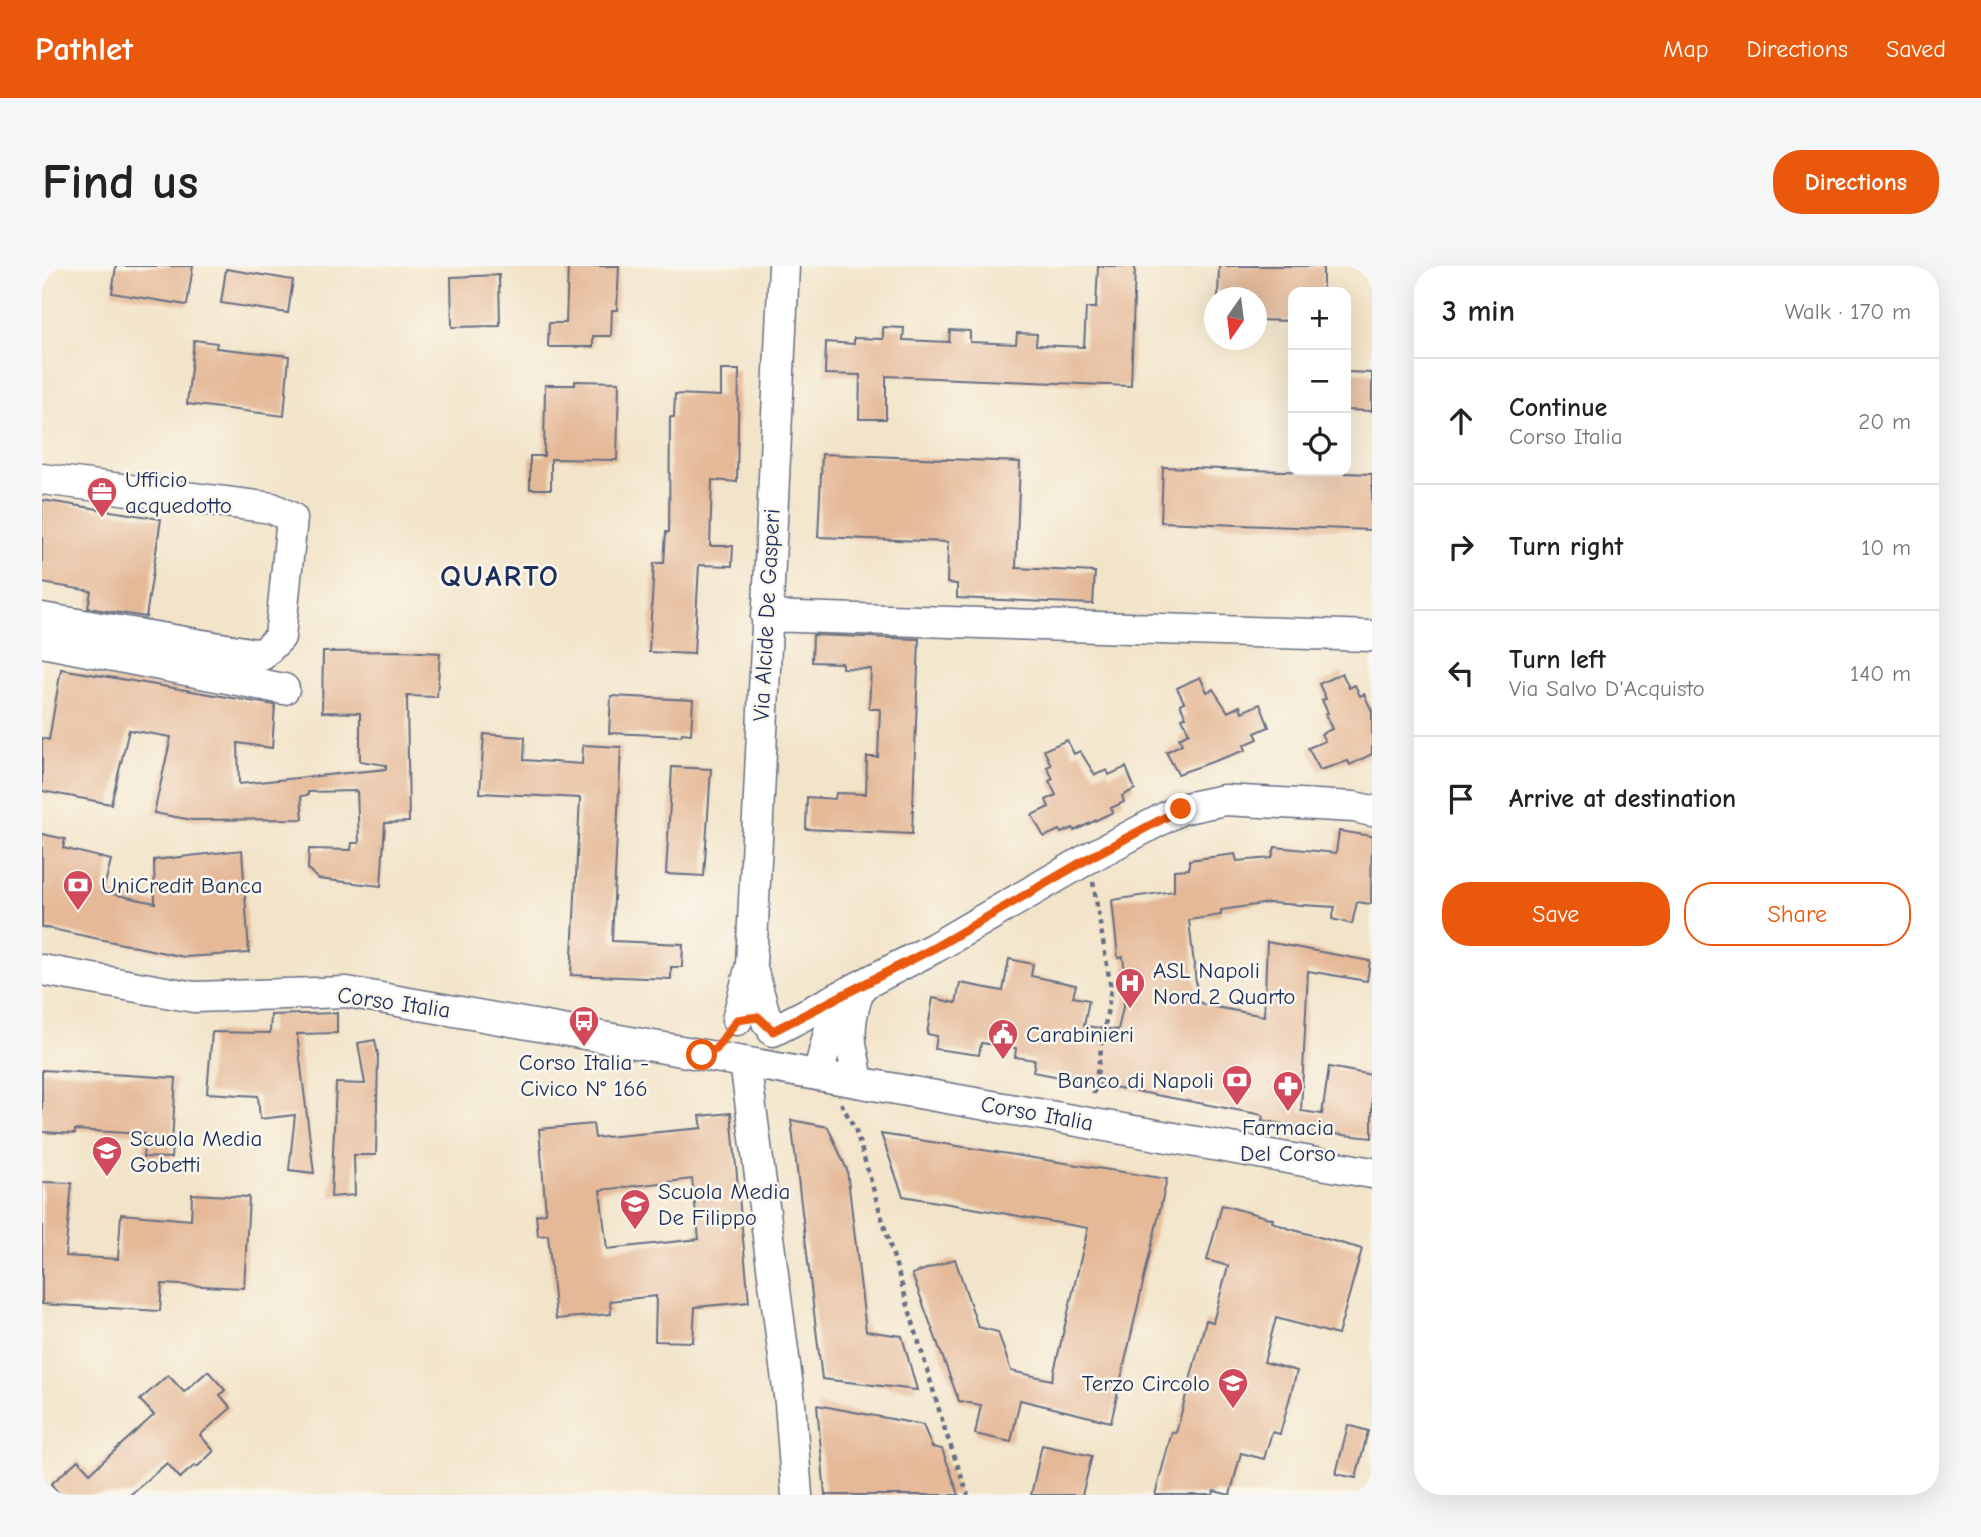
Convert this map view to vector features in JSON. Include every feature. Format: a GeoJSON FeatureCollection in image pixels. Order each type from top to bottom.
{"type":"FeatureCollection","features":[{"type":"Feature","properties":{"kind":"street","name":"Via Alcide De Gasperi"},"geometry":{"type":"LineString","coordinates":[[732,1029],[751,965],[784,266]]}},
{"type":"Feature","properties":{"kind":"street"},"geometry":{"type":"LineString","coordinates":[[42,479],[77,474],[272,508],[292,518],[280,638],[261,655],[44,637]]}},
{"type":"Feature","properties":{"kind":"street"},"geometry":{"type":"LineString","coordinates":[[766,616],[1372,636]]}},
{"type":"Feature","properties":{"kind":"street"},"geometry":{"type":"LineString","coordinates":[[44,637],[284,689]]}},
{"type":"Feature","properties":{"kind":"street"},"geometry":{"type":"LineString","coordinates":[[770,1027],[831,1001],[934,948],[1089,858],[1181,809],[1224,800],[1354,807],[1372,811]]}},
{"type":"Feature","properties":{"kind":"street","name":"Via Alcide De Gasperi"},"geometry":{"type":"LineString","coordinates":[[751,965],[770,1027]]}},
{"type":"Feature","properties":{"kind":"street","name":"Corso Italia"},"geometry":{"type":"LineString","coordinates":[[42,970],[194,997],[346,992],[818,1075],[848,1091],[1089,1123],[1372,1173]]}},
{"type":"Feature","properties":{"kind":"street"},"geometry":{"type":"LineString","coordinates":[[848,1091],[857,1070],[851,1041],[854,1003],[861,986]]}},
{"type":"Feature","properties":{"kind":"street"},"geometry":{"type":"LineString","coordinates":[[818,1075],[831,1025],[831,1001]]}},
{"type":"Feature","properties":{"kind":"street"},"geometry":{"type":"LineString","coordinates":[[702,1055],[716,1049],[732,1029],[758,1017],[770,1027],[775,1040],[768,1055],[762,1060],[745,1062],[732,1053],[732,1029]]}},
{"type":"Feature","properties":{"kind":"street"},"geometry":{"type":"LineString","coordinates":[[745,1062],[790,1403],[797,1495]]}},
{"type":"Feature","properties":{"kind":"path"},"geometry":{"type":"LineString","coordinates":[[1089,858],[1111,989],[1089,1123]]}},
{"type":"Feature","properties":{"kind":"path"},"geometry":{"type":"LineString","coordinates":[[848,1091],[856,1130],[945,1430],[968,1495]]}},
{"type":"Feature","properties":{"kind":"building"},"geometry":{"type":"Polygon","coordinates":[[[116,266],[193,266],[187,305],[112,293],[116,266]]]}},
{"type":"Feature","properties":{"kind":"building"},"geometry":{"type":"Polygon","coordinates":[[[568,266],[619,266],[617,310],[612,310],[611,336],[593,336],[593,347],[548,347],[549,323],[566,323],[568,266]]]}},
{"type":"Feature","properties":{"kind":"building"},"geometry":{"type":"Polygon","coordinates":[[[1098,266],[1135,266],[1131,386],[886,376],[886,419],[859,419],[860,375],[825,374],[826,342],[854,344],[854,338],[883,339],[883,327],[904,328],[903,340],[949,342],[950,330],[970,331],[970,342],[1016,344],[1017,333],[1037,334],[1036,345],[1084,347],[1086,308],[1096,308],[1098,266]]]}},
{"type":"Feature","properties":{"kind":"building"},"geometry":{"type":"Polygon","coordinates":[[[1219,266],[1323,266],[1323,287],[1288,287],[1288,321],[1267,320],[1267,287],[1218,287],[1219,266]]]}},
{"type":"Feature","properties":{"kind":"building"},"geometry":{"type":"Polygon","coordinates":[[[226,269],[293,280],[288,313],[221,303],[226,269]]]}},
{"type":"Feature","properties":{"kind":"building"},"geometry":{"type":"Polygon","coordinates":[[[499,275],[500,326],[452,327],[451,277],[499,275]]]}},
{"type":"Feature","properties":{"kind":"building"},"geometry":{"type":"Polygon","coordinates":[[[194,340],[217,343],[216,348],[289,356],[284,416],[187,404],[194,340]]]}},
{"type":"Feature","properties":{"kind":"building"},"geometry":{"type":"Polygon","coordinates":[[[721,370],[739,370],[737,482],[712,480],[710,546],[733,546],[732,566],[699,565],[694,654],[649,652],[654,563],[664,563],[666,532],[669,532],[670,417],[674,417],[675,394],[721,396],[721,370]]]}},
{"type":"Feature","properties":{"kind":"building"},"geometry":{"type":"Polygon","coordinates":[[[1351,372],[1372,373],[1372,411],[1351,410],[1351,372]]]}},
{"type":"Feature","properties":{"kind":"building"},"geometry":{"type":"Polygon","coordinates":[[[575,381],[619,382],[617,460],[551,459],[551,489],[530,489],[530,456],[544,456],[545,385],[575,385],[575,381]]]}},
{"type":"Feature","properties":{"kind":"building"},"geometry":{"type":"Polygon","coordinates":[[[822,454],[1020,462],[1016,568],[1095,572],[1093,604],[957,598],[957,584],[947,583],[948,542],[818,537],[822,454]]]}},
{"type":"Feature","properties":{"kind":"building"},"geometry":{"type":"Polygon","coordinates":[[[1163,467],[1288,471],[1288,476],[1372,474],[1372,530],[1161,522],[1163,467]]]}},
{"type":"Feature","properties":{"kind":"building"},"geometry":{"type":"Polygon","coordinates":[[[42,500],[161,519],[146,617],[88,608],[91,591],[42,583],[42,500]]]}},
{"type":"Feature","properties":{"kind":"building"},"geometry":{"type":"Polygon","coordinates":[[[813,635],[919,639],[912,834],[806,829],[807,797],[835,799],[836,793],[866,794],[867,757],[878,757],[880,709],[869,709],[871,669],[842,668],[842,663],[812,662],[813,635]]]}},
{"type":"Feature","properties":{"kind":"building"},"geometry":{"type":"Polygon","coordinates":[[[323,652],[440,653],[437,697],[407,696],[409,822],[385,823],[381,886],[318,879],[308,869],[309,849],[351,850],[352,843],[359,843],[357,791],[308,792],[308,795],[301,796],[303,819],[192,820],[154,813],[171,737],[129,730],[111,804],[42,791],[42,738],[49,740],[61,669],[275,705],[272,748],[238,743],[239,784],[386,769],[386,765],[360,761],[360,713],[322,712],[323,652]]]}},
{"type":"Feature","properties":{"kind":"building"},"geometry":{"type":"Polygon","coordinates":[[[1342,673],[1349,688],[1355,685],[1360,696],[1364,694],[1372,711],[1372,754],[1350,765],[1348,761],[1320,770],[1308,748],[1325,741],[1321,734],[1332,729],[1322,700],[1326,699],[1319,684],[1342,673]]]}},
{"type":"Feature","properties":{"kind":"building"},"geometry":{"type":"Polygon","coordinates":[[[1200,677],[1207,692],[1213,689],[1228,712],[1240,706],[1242,712],[1260,704],[1269,727],[1255,733],[1258,739],[1244,745],[1246,750],[1178,774],[1166,752],[1182,744],[1179,738],[1189,733],[1182,718],[1186,717],[1180,704],[1184,702],[1177,688],[1200,677]]]}},
{"type":"Feature","properties":{"kind":"building"},"geometry":{"type":"Polygon","coordinates":[[[611,696],[693,700],[691,734],[682,733],[681,736],[609,733],[611,696]]]}},
{"type":"Feature","properties":{"kind":"building"},"geometry":{"type":"Polygon","coordinates":[[[484,734],[525,737],[524,760],[582,764],[583,745],[621,747],[612,941],[683,944],[682,967],[671,967],[671,979],[571,975],[580,798],[480,793],[484,734]]]}},
{"type":"Feature","properties":{"kind":"building"},"geometry":{"type":"Polygon","coordinates":[[[1067,740],[1074,754],[1080,751],[1095,775],[1107,770],[1109,775],[1126,767],[1135,789],[1122,796],[1124,802],[1111,808],[1113,812],[1074,831],[1073,828],[1061,833],[1059,830],[1044,837],[1032,815],[1049,807],[1046,800],[1056,795],[1049,781],[1053,779],[1047,767],[1051,765],[1044,750],[1067,740]]]}},
{"type":"Feature","properties":{"kind":"building"},"geometry":{"type":"Polygon","coordinates":[[[672,767],[711,769],[704,876],[666,874],[672,767]]]}},
{"type":"Feature","properties":{"kind":"building"},"geometry":{"type":"Polygon","coordinates":[[[1339,831],[1372,836],[1371,904],[1357,902],[1352,924],[1332,919],[1335,907],[1269,903],[1221,910],[1221,915],[1189,920],[1198,1001],[1205,1005],[1264,1016],[1267,942],[1370,961],[1367,981],[1308,971],[1301,1111],[1322,1114],[1329,1067],[1372,1075],[1372,1138],[1334,1134],[1262,1120],[1263,1115],[1033,1072],[1035,1060],[1015,1057],[1016,1048],[981,1043],[979,1055],[935,1049],[937,1036],[927,1034],[933,998],[956,1003],[960,983],[1003,991],[1009,959],[1033,964],[1031,976],[1076,985],[1073,997],[1089,1000],[1084,1026],[1118,1030],[1127,989],[1123,957],[1118,958],[1112,900],[1174,891],[1174,870],[1189,869],[1189,860],[1235,854],[1237,861],[1272,858],[1275,847],[1336,853],[1339,831]]]}},
{"type":"Feature","properties":{"kind":"building"},"geometry":{"type":"Polygon","coordinates":[[[42,834],[65,839],[63,848],[111,860],[103,892],[155,903],[154,860],[242,850],[249,953],[184,957],[42,927],[42,834]]]}},
{"type":"Feature","properties":{"kind":"building"},"geometry":{"type":"Polygon","coordinates":[[[337,1013],[337,1033],[297,1034],[314,1173],[289,1170],[295,1115],[260,1119],[258,1096],[207,1093],[212,1032],[270,1033],[271,1015],[337,1013]]]}},
{"type":"Feature","properties":{"kind":"building"},"geometry":{"type":"Polygon","coordinates":[[[375,1040],[378,1055],[376,1155],[354,1155],[355,1195],[331,1197],[336,1083],[365,1084],[358,1043],[375,1040]]]}},
{"type":"Feature","properties":{"kind":"building"},"geometry":{"type":"Polygon","coordinates":[[[42,1070],[176,1078],[171,1158],[143,1157],[145,1134],[75,1130],[75,1134],[42,1132],[42,1070]]]}},
{"type":"Feature","properties":{"kind":"building"},"geometry":{"type":"Polygon","coordinates":[[[731,1113],[749,1302],[695,1307],[693,1342],[655,1341],[656,1296],[610,1301],[611,1314],[556,1319],[548,1235],[538,1236],[536,1215],[546,1213],[539,1129],[593,1124],[595,1138],[702,1128],[700,1116],[731,1113]],[[692,1179],[600,1190],[607,1249],[699,1239],[692,1179]]]}},
{"type":"Feature","properties":{"kind":"building"},"geometry":{"type":"Polygon","coordinates":[[[791,1120],[828,1127],[847,1170],[866,1331],[902,1336],[917,1390],[822,1379],[791,1120]]]}},
{"type":"Feature","properties":{"kind":"building"},"geometry":{"type":"Polygon","coordinates":[[[881,1134],[1167,1179],[1111,1422],[1020,1400],[1011,1442],[975,1434],[981,1405],[959,1401],[912,1274],[955,1259],[978,1327],[998,1332],[1011,1371],[1052,1380],[1088,1228],[903,1196],[881,1134]]]}},
{"type":"Feature","properties":{"kind":"building"},"geometry":{"type":"Polygon","coordinates":[[[42,1182],[72,1183],[65,1256],[118,1259],[121,1214],[191,1220],[192,1194],[249,1197],[244,1288],[162,1284],[160,1311],[42,1304],[42,1182]]]}},
{"type":"Feature","properties":{"kind":"building"},"geometry":{"type":"Polygon","coordinates":[[[1222,1205],[1273,1219],[1272,1222],[1287,1228],[1362,1249],[1338,1335],[1276,1318],[1264,1362],[1297,1371],[1280,1434],[1272,1432],[1264,1459],[1241,1453],[1230,1495],[1214,1491],[1213,1495],[1155,1495],[1172,1432],[1176,1433],[1206,1320],[1213,1322],[1228,1266],[1207,1260],[1222,1205]]]}},
{"type":"Feature","properties":{"kind":"building"},"geometry":{"type":"Polygon","coordinates":[[[208,1371],[225,1390],[220,1395],[231,1408],[200,1435],[214,1451],[197,1467],[195,1465],[180,1478],[167,1463],[130,1495],[60,1495],[51,1484],[78,1460],[90,1473],[154,1415],[140,1400],[168,1375],[184,1392],[208,1371]]]}},
{"type":"Feature","properties":{"kind":"building"},"geometry":{"type":"Polygon","coordinates":[[[817,1405],[923,1425],[932,1447],[942,1449],[959,1495],[825,1495],[817,1405]]]}},
{"type":"Feature","properties":{"kind":"building"},"geometry":{"type":"Polygon","coordinates":[[[1348,1425],[1368,1431],[1356,1478],[1336,1474],[1348,1425]]]}},
{"type":"Feature","properties":{"kind":"building"},"geometry":{"type":"Polygon","coordinates":[[[1042,1445],[1092,1456],[1082,1495],[1031,1495],[1042,1445]]]}},
{"type":"Feature","properties":{"kind":"place","name":"Ufficio acquedotto"},"geometry":{"type":"Point","coordinates":[102,519]}},
{"type":"Feature","properties":{"kind":"place","name":"UniCredit Banca"},"geometry":{"type":"Point","coordinates":[78,912]}},
{"type":"Feature","properties":{"kind":"place","name":"ASL Napoli Nord 2 Quarto"},"geometry":{"type":"Point","coordinates":[1130,1010]}},
{"type":"Feature","properties":{"kind":"place","name":"Corso Italia - Civico N° 166"},"geometry":{"type":"Point","coordinates":[584,1048]}},
{"type":"Feature","properties":{"kind":"place","name":"Carabinieri"},"geometry":{"type":"Point","coordinates":[1003,1061]}},
{"type":"Feature","properties":{"kind":"place","name":"Banco di Napoli"},"geometry":{"type":"Point","coordinates":[1237,1107]}},
{"type":"Feature","properties":{"kind":"place","name":"Farmacia Del Corso"},"geometry":{"type":"Point","coordinates":[1288,1113]}},
{"type":"Feature","properties":{"kind":"place","name":"Scuola Media Gobetti"},"geometry":{"type":"Point","coordinates":[107,1178]}},
{"type":"Feature","properties":{"kind":"place","name":"Scuola Media De Filippo"},"geometry":{"type":"Point","coordinates":[635,1231]}},
{"type":"Feature","properties":{"kind":"place","name":"Terzo Circolo"},"geometry":{"type":"Point","coordinates":[1233,1410]}},
{"type":"Feature","properties":{"kind":"district","name":"QUARTO"},"geometry":{"type":"Point","coordinates":[500,576]}},
{"type":"Feature","properties":{"kind":"route"},"geometry":{"type":"LineString","coordinates":[[702,1055],[716,1049],[727,1038],[730,1028],[737,1020],[747,1016],[758,1017],[767,1022],[773,1031],[934,948],[1089,858],[1181,809]]}}]}
